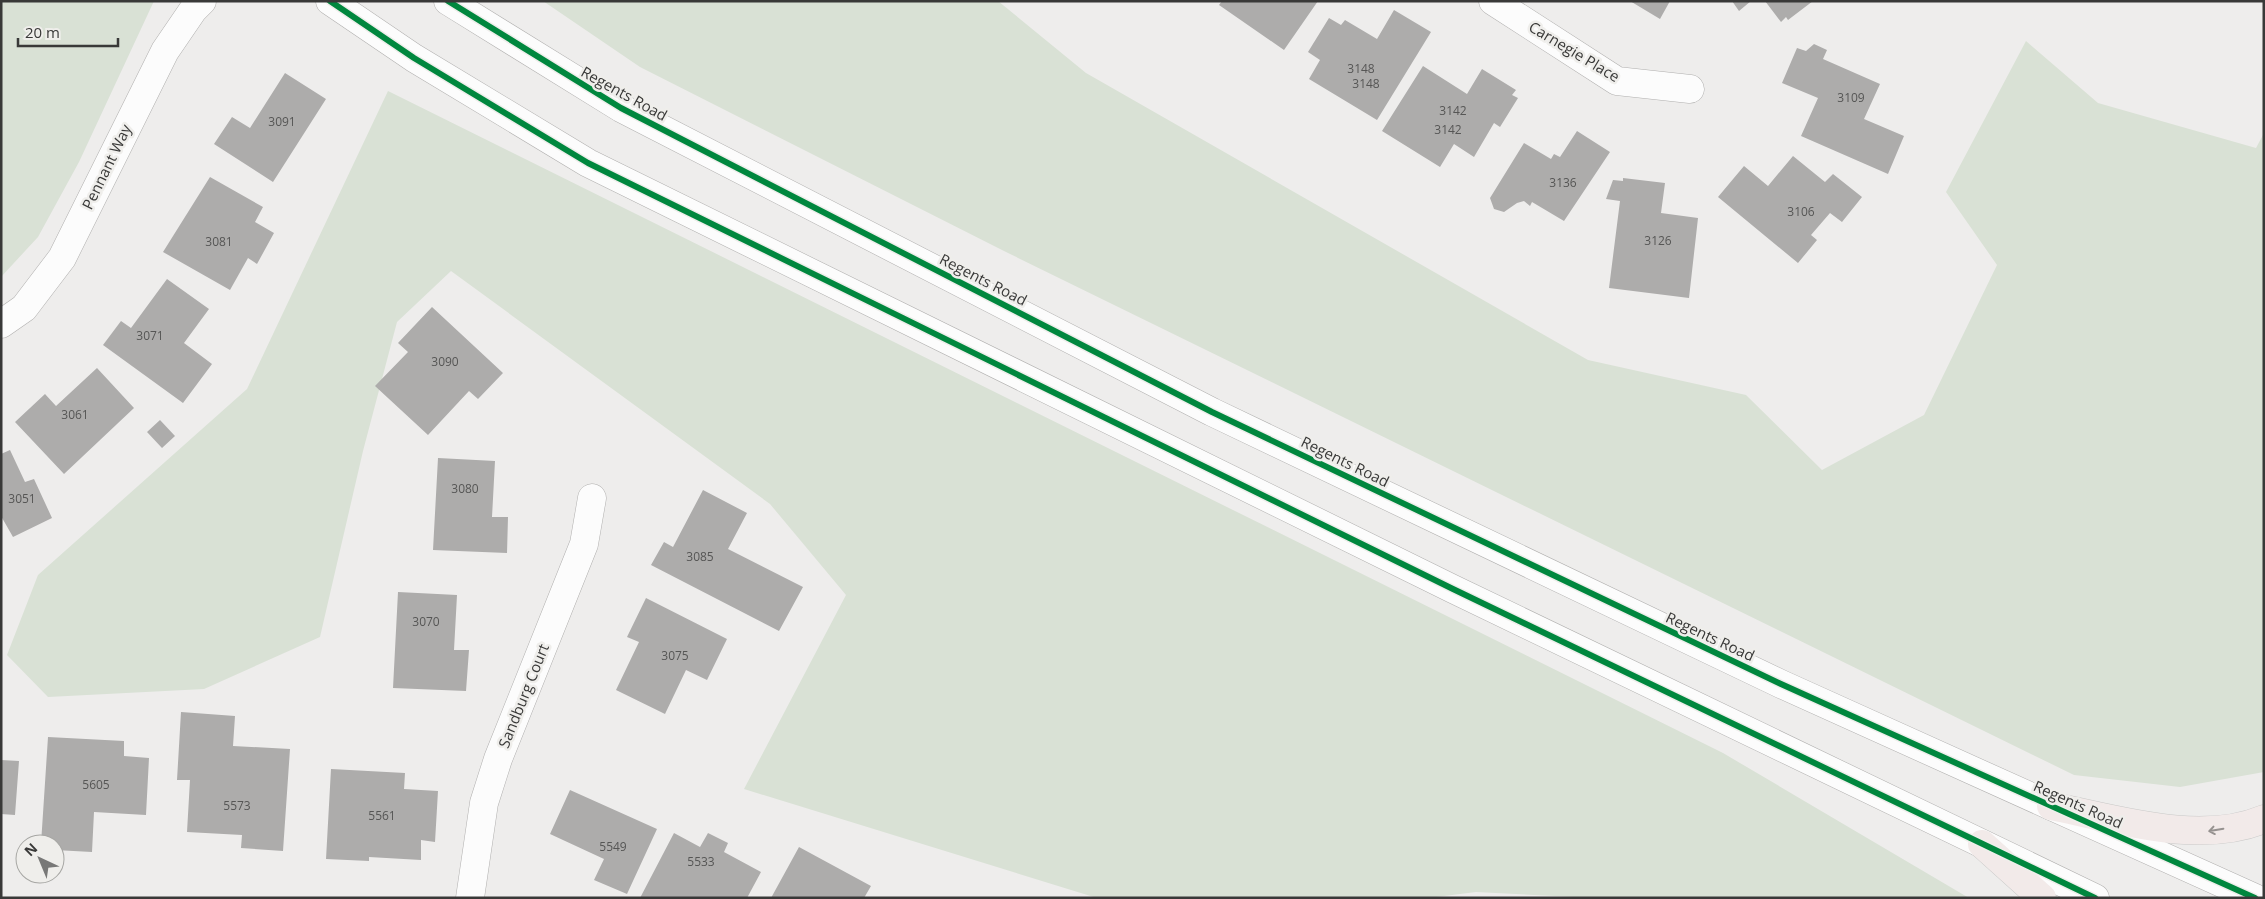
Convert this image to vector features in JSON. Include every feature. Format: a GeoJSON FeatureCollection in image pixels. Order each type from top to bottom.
{"type":"FeatureCollection","features":[{"type":"Feature","properties":{"kind":"highway"},"geometry":{"type":"LineString","coordinates":[[2051,806],[2169,829],[2207,832],[2254,824],[2264,819]]}},
{"type":"Feature","properties":{"kind":"highway"},"geometry":{"type":"LineString","coordinates":[[1982,844],[2042,898]]}},
{"type":"Feature","properties":{"kind":"main road","name":"Pennant Way"},"geometry":{"type":"LineString","coordinates":[[1,324],[24,308],[62,258],[165,51],[193,10],[202,1]]}},
{"type":"Feature","properties":{"kind":"main road"},"geometry":{"type":"LineString","coordinates":[[330,1],[414,58],[588,163],[1453,589],[2095,898]]}},
{"type":"Feature","properties":{"kind":"main road","name":"Regents Road"},"geometry":{"type":"LineString","coordinates":[[448,1],[620,108],[1212,412],[1780,684],[2255,898]]}},
{"type":"Feature","properties":{"kind":"main road","name":"Carnegie Place"},"geometry":{"type":"LineString","coordinates":[[1493,1],[1617,81],[1690,88]]}},
{"type":"Feature","properties":{"kind":"main road","name":"Sandburg Court"},"geometry":{"type":"LineString","coordinates":[[470,898],[484,803],[498,759],[584,544],[592,498]]}},
{"type":"Feature","properties":{"kind":"shaded area"},"geometry":{"type":"Polygon","coordinates":[[[1,1],[154,1],[79,162],[38,237],[1,277],[1,1]]]}},
{"type":"Feature","properties":{"kind":"shaded area"},"geometry":{"type":"Polygon","coordinates":[[[543,1],[998,1],[1086,73],[1588,360],[1746,395],[1822,470],[1924,415],[1997,265],[1946,192],[2026,41],[2098,103],[2256,148],[2264,133],[2264,772],[2180,787],[2074,775],[1004,251],[640,67],[543,1]]]}},
{"type":"Feature","properties":{"kind":"shaded area"},"geometry":{"type":"Polygon","coordinates":[[[388,91],[1723,753],[1969,898],[1595,898],[1476,892],[1428,898],[1097,898],[744,789],[846,595],[770,504],[451,271],[397,322],[363,451],[320,637],[204,689],[48,697],[7,655],[38,575],[247,389],[388,91]]]}},
{"type":"Feature","properties":{"kind":"building"},"geometry":{"type":"Polygon","coordinates":[[[1222,1],[1318,1],[1284,50],[1219,5],[1222,1]]]}},
{"type":"Feature","properties":{"kind":"building"},"geometry":{"type":"Polygon","coordinates":[[[1630,1],[1670,1],[1660,19],[1630,1]]]}},
{"type":"Feature","properties":{"kind":"building"},"geometry":{"type":"Polygon","coordinates":[[[1732,1],[1751,1],[1739,11],[1732,1]]]}},
{"type":"Feature","properties":{"kind":"building"},"geometry":{"type":"Polygon","coordinates":[[[1765,1],[1813,1],[1788,20],[1786,17],[1781,22],[1765,1]]]}},
{"type":"Feature","properties":{"kind":"building"},"geometry":{"type":"Polygon","coordinates":[[[1394,10],[1431,32],[1377,120],[1309,79],[1320,60],[1308,52],[1329,18],[1341,25],[1345,20],[1377,39],[1394,10]]]}},
{"type":"Feature","properties":{"kind":"building"},"geometry":{"type":"Polygon","coordinates":[[[1814,44],[1827,50],[1823,59],[1880,84],[1864,119],[1904,136],[1888,174],[1801,136],[1818,98],[1782,83],[1797,48],[1806,51],[1814,44]]]}},
{"type":"Feature","properties":{"kind":"building"},"geometry":{"type":"Polygon","coordinates":[[[1423,66],[1467,94],[1482,69],[1516,90],[1512,95],[1518,98],[1500,127],[1494,123],[1474,157],[1454,144],[1440,167],[1382,131],[1423,66]]]}},
{"type":"Feature","properties":{"kind":"building"},"geometry":{"type":"Polygon","coordinates":[[[285,73],[326,99],[273,182],[214,144],[232,117],[250,128],[285,73]]]}},
{"type":"Feature","properties":{"kind":"building"},"geometry":{"type":"Polygon","coordinates":[[[1577,131],[1610,152],[1564,221],[1532,202],[1530,206],[1524,201],[1517,203],[1504,212],[1494,209],[1490,198],[1524,143],[1551,159],[1554,154],[1560,157],[1577,131]]]}},
{"type":"Feature","properties":{"kind":"building"},"geometry":{"type":"Polygon","coordinates":[[[1793,156],[1825,182],[1833,174],[1862,197],[1842,222],[1830,213],[1811,235],[1817,240],[1798,263],[1718,197],[1744,166],[1768,186],[1793,156]]]}},
{"type":"Feature","properties":{"kind":"building"},"geometry":{"type":"Polygon","coordinates":[[[210,177],[263,207],[255,222],[274,233],[257,264],[248,258],[230,290],[163,252],[210,177]]]}},
{"type":"Feature","properties":{"kind":"building"},"geometry":{"type":"Polygon","coordinates":[[[1623,178],[1665,183],[1661,213],[1698,218],[1689,298],[1609,288],[1620,201],[1606,199],[1613,180],[1623,181],[1623,178]]]}},
{"type":"Feature","properties":{"kind":"building"},"geometry":{"type":"Polygon","coordinates":[[[167,279],[209,309],[184,343],[212,364],[183,403],[103,345],[121,321],[131,328],[167,279]]]}},
{"type":"Feature","properties":{"kind":"building"},"geometry":{"type":"Polygon","coordinates":[[[432,307],[503,373],[478,399],[469,391],[428,435],[375,386],[408,352],[398,343],[432,307]]]}},
{"type":"Feature","properties":{"kind":"building"},"geometry":{"type":"Polygon","coordinates":[[[97,368],[134,408],[64,474],[15,422],[45,394],[56,406],[97,368]]]}},
{"type":"Feature","properties":{"kind":"building"},"geometry":{"type":"Polygon","coordinates":[[[160,420],[175,436],[162,448],[147,432],[160,420]]]}},
{"type":"Feature","properties":{"kind":"building"},"geometry":{"type":"Polygon","coordinates":[[[10,450],[25,482],[34,479],[52,518],[13,537],[1,516],[1,454],[10,450]]]}},
{"type":"Feature","properties":{"kind":"building"},"geometry":{"type":"Polygon","coordinates":[[[438,458],[495,461],[492,517],[508,517],[507,553],[433,550],[438,458]]]}},
{"type":"Feature","properties":{"kind":"building"},"geometry":{"type":"Polygon","coordinates":[[[703,490],[747,513],[728,549],[803,587],[779,631],[651,565],[664,542],[673,547],[703,490]]]}},
{"type":"Feature","properties":{"kind":"building"},"geometry":{"type":"Polygon","coordinates":[[[398,592],[457,595],[454,650],[469,650],[466,691],[393,688],[398,592]]]}},
{"type":"Feature","properties":{"kind":"building"},"geometry":{"type":"Polygon","coordinates":[[[646,598],[727,639],[707,680],[686,670],[665,714],[616,690],[639,642],[627,637],[646,598]]]}},
{"type":"Feature","properties":{"kind":"building"},"geometry":{"type":"Polygon","coordinates":[[[181,712],[235,716],[233,746],[290,749],[283,851],[241,848],[242,835],[187,832],[190,780],[177,780],[181,712]]]}},
{"type":"Feature","properties":{"kind":"building"},"geometry":{"type":"Polygon","coordinates":[[[48,737],[124,741],[124,756],[149,758],[146,815],[94,812],[92,852],[65,851],[65,834],[42,834],[48,737]]]}},
{"type":"Feature","properties":{"kind":"building"},"geometry":{"type":"Polygon","coordinates":[[[1,760],[19,761],[15,815],[1,814],[1,760]]]}},
{"type":"Feature","properties":{"kind":"building"},"geometry":{"type":"Polygon","coordinates":[[[331,769],[405,773],[404,789],[438,791],[435,842],[421,840],[421,860],[369,857],[369,861],[326,859],[331,769]]]}},
{"type":"Feature","properties":{"kind":"building"},"geometry":{"type":"Polygon","coordinates":[[[570,790],[657,829],[627,894],[594,880],[604,859],[550,834],[570,790]]]}},
{"type":"Feature","properties":{"kind":"building"},"geometry":{"type":"Polygon","coordinates":[[[674,833],[700,847],[708,833],[728,843],[724,852],[761,872],[747,898],[640,898],[674,833]]]}},
{"type":"Feature","properties":{"kind":"building"},"geometry":{"type":"Polygon","coordinates":[[[799,847],[871,886],[864,898],[771,898],[799,847]]]}},
{"type":"Feature","properties":{"kind":"cycle path"},"geometry":{"type":"LineString","coordinates":[[330,1],[414,58],[588,163],[1453,589],[2095,898]]}},
{"type":"Feature","properties":{"kind":"cycle path"},"geometry":{"type":"LineString","coordinates":[[448,1],[621,108],[1212,412],[1781,684],[2255,898]]}}]}
